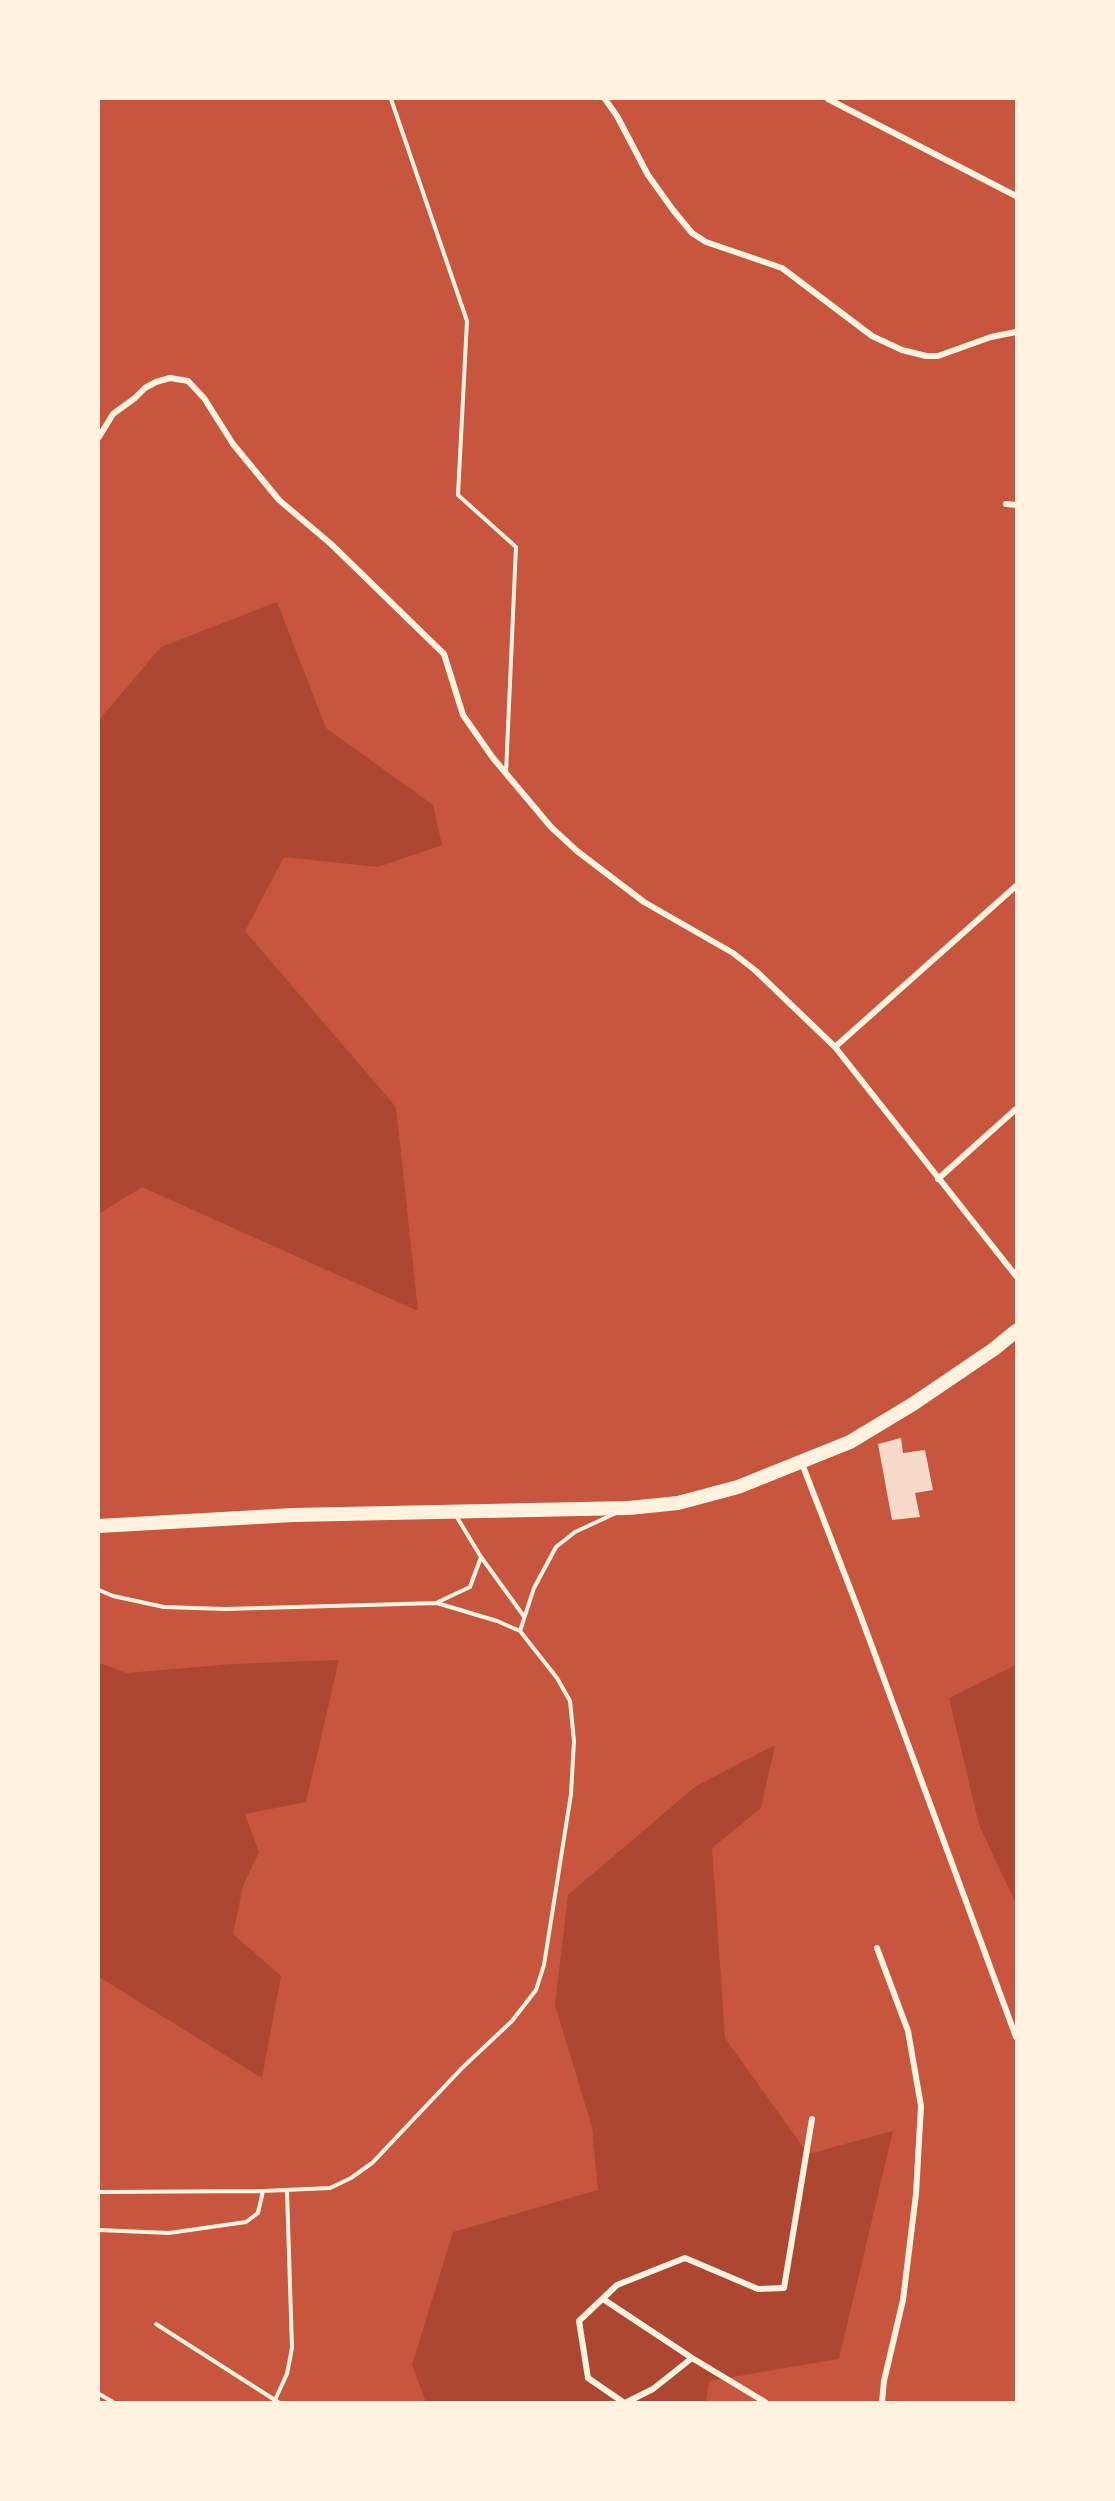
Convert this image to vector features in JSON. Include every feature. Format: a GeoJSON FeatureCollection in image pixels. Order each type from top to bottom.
{"type":"FeatureCollection","features":[{"type":"Feature","properties":{"kind":"main road"},"geometry":{"type":"LineString","coordinates":[[99,1526],[293,1515],[629,1508],[678,1503],[738,1487],[800,1460],[850,1442],[994,1349],[1016,1331]]}},
{"type":"Feature","properties":{"kind":"street"},"geometry":{"type":"LineString","coordinates":[[605,99],[617,116],[648,176],[692,233],[706,242],[782,268],[873,336],[902,350],[926,356],[938,356],[991,337],[1016,332]]}},
{"type":"Feature","properties":{"kind":"street"},"geometry":{"type":"LineString","coordinates":[[828,99],[1016,196]]}},
{"type":"Feature","properties":{"kind":"street"},"geometry":{"type":"LineString","coordinates":[[99,437],[113,414],[145,388],[170,378],[188,381],[204,398],[233,444],[279,500],[332,544],[444,654],[463,715],[506,774],[551,827],[577,851],[644,902],[733,953],[756,971],[835,1047],[1016,1276]]}},
{"type":"Feature","properties":{"kind":"street"},"geometry":{"type":"LineString","coordinates":[[1006,504],[1016,505]]}},
{"type":"Feature","properties":{"kind":"street"},"geometry":{"type":"LineString","coordinates":[[835,1047],[1016,886]]}},
{"type":"Feature","properties":{"kind":"street"},"geometry":{"type":"LineString","coordinates":[[938,1179],[1016,1108]]}},
{"type":"Feature","properties":{"kind":"street"},"geometry":{"type":"LineString","coordinates":[[800,1460],[860,1614],[1016,2037]]}},
{"type":"Feature","properties":{"kind":"street"},"geometry":{"type":"LineString","coordinates":[[877,1948],[908,2031],[921,2106],[916,2194],[903,2301],[884,2381],[882,2402]]}},
{"type":"Feature","properties":{"kind":"street"},"geometry":{"type":"LineString","coordinates":[[693,2358],[653,2389],[625,2402],[588,2378],[579,2321],[618,2285],[685,2258],[758,2289],[784,2288],[812,2119]]}},
{"type":"Feature","properties":{"kind":"street"},"geometry":{"type":"LineString","coordinates":[[603,2299],[765,2402]]}},
{"type":"Feature","properties":{"kind":"lane"},"geometry":{"type":"LineString","coordinates":[[391,99],[467,321],[458,495],[516,547],[506,774]]}},
{"type":"Feature","properties":{"kind":"lane"},"geometry":{"type":"LineString","coordinates":[[520,1631],[534,1588],[556,1547],[575,1532],[629,1508]]}},
{"type":"Feature","properties":{"kind":"lane"},"geometry":{"type":"LineString","coordinates":[[454,1513],[481,1557],[524,1615]]}},
{"type":"Feature","properties":{"kind":"lane"},"geometry":{"type":"LineString","coordinates":[[437,1603],[470,1587],[481,1557]]}},
{"type":"Feature","properties":{"kind":"lane"},"geometry":{"type":"LineString","coordinates":[[99,1590],[113,1596],[164,1607],[214,1609],[437,1603],[497,1621],[520,1631],[557,1678],[570,1701],[574,1741],[571,1794],[544,1965],[536,1990],[518,2015],[461,2069],[372,2163],[351,2178],[330,2188],[288,2191],[99,2193]]}},
{"type":"Feature","properties":{"kind":"lane"},"geometry":{"type":"LineString","coordinates":[[99,2230],[169,2233],[246,2222],[258,2213],[263,2191]]}},
{"type":"Feature","properties":{"kind":"lane"},"geometry":{"type":"LineString","coordinates":[[156,2324],[276,2401],[287,2374],[292,2348],[288,2191]]}},
{"type":"Feature","properties":{"kind":"lane"},"geometry":{"type":"LineString","coordinates":[[99,2394],[113,2402]]}},
{"type":"Feature","properties":{"kind":"shaded area"},"geometry":{"type":"Polygon","coordinates":[[[277,602],[326,728],[433,805],[442,845],[378,867],[284,857],[245,931],[396,1107],[418,1311],[142,1187],[99,1214],[99,720],[161,647],[277,602]]]}},
{"type":"Feature","properties":{"kind":"shaded area"},"geometry":{"type":"Polygon","coordinates":[[[339,1660],[306,1802],[245,1814],[259,1852],[243,1886],[233,1934],[281,1976],[262,2078],[99,1977],[99,1663],[127,1673],[232,1664],[339,1660]]]}},
{"type":"Feature","properties":{"kind":"shaded area"},"geometry":{"type":"Polygon","coordinates":[[[1016,1665],[1016,1904],[979,1825],[949,1698],[1016,1665]]]}},
{"type":"Feature","properties":{"kind":"shaded area"},"geometry":{"type":"Polygon","coordinates":[[[775,1745],[761,1808],[712,1848],[725,2038],[808,2154],[893,2131],[839,2359],[709,2381],[706,2402],[426,2402],[412,2365],[453,2232],[598,2190],[592,2127],[555,2005],[568,1895],[696,1786],[775,1745]]]}},
{"type":"Feature","properties":{"kind":"building"},"geometry":{"type":"Polygon","coordinates":[[[901,1438],[903,1453],[925,1450],[933,1490],[915,1493],[920,1517],[892,1520],[878,1444],[901,1438]]]}}]}
